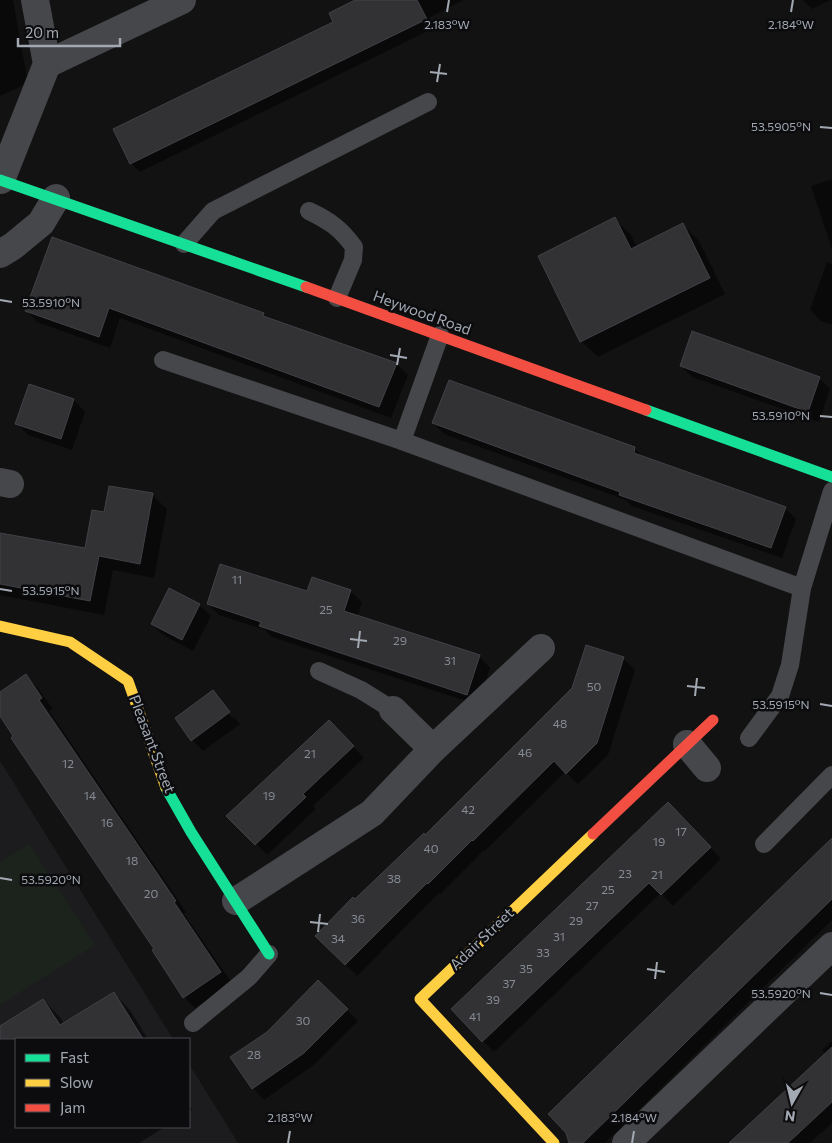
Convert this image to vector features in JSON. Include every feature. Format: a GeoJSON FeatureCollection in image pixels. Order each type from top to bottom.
{"type":"FeatureCollection","features":[{"type":"Feature","properties":{"kind":"street"},"geometry":{"type":"LineString","coordinates":[[0,180],[48,64],[35,0]]}},
{"type":"Feature","properties":{"kind":"street"},"geometry":{"type":"LineString","coordinates":[[48,64],[182,0]]}},
{"type":"Feature","properties":{"kind":"street","name":"Heywood Road"},"geometry":{"type":"LineString","coordinates":[[0,180],[56,198],[832,476]]}},
{"type":"Feature","properties":{"kind":"street"},"geometry":{"type":"LineString","coordinates":[[0,254],[41,223],[56,198]]}},
{"type":"Feature","properties":{"kind":"street","name":"Pleasant Street"},"geometry":{"type":"LineString","coordinates":[[0,626],[70,642],[128,681],[163,782],[191,832],[269,954]]}},
{"type":"Feature","properties":{"kind":"street"},"geometry":{"type":"LineString","coordinates":[[236,901],[372,813],[433,749],[541,648]]}},
{"type":"Feature","properties":{"kind":"street"},"geometry":{"type":"LineString","coordinates":[[393,710],[433,749]]}},
{"type":"Feature","properties":{"kind":"street","name":"Adair Street"},"geometry":{"type":"LineString","coordinates":[[554,1143],[420,998],[713,720]]}},
{"type":"Feature","properties":{"kind":"street"},"geometry":{"type":"LineString","coordinates":[[687,744],[707,768]]}},
{"type":"Feature","properties":{"kind":"street"},"geometry":{"type":"LineString","coordinates":[[641,1138],[832,946]]}},
{"type":"Feature","properties":{"kind":"lane"},"geometry":{"type":"LineString","coordinates":[[184,244],[212,211],[428,102]]}},
{"type":"Feature","properties":{"kind":"lane"},"geometry":{"type":"LineString","coordinates":[[309,211],[328,220],[343,232],[354,247],[353,260],[337,298]]}},
{"type":"Feature","properties":{"kind":"lane"},"geometry":{"type":"LineString","coordinates":[[402,441],[440,335]]}},
{"type":"Feature","properties":{"kind":"lane"},"geometry":{"type":"LineString","coordinates":[[163,360],[402,441],[802,588]]}},
{"type":"Feature","properties":{"kind":"lane"},"geometry":{"type":"LineString","coordinates":[[749,738],[780,696],[790,665],[802,588],[832,491]]}},
{"type":"Feature","properties":{"kind":"lane"},"geometry":{"type":"LineString","coordinates":[[319,671],[361,690],[393,710]]}},
{"type":"Feature","properties":{"kind":"lane"},"geometry":{"type":"LineString","coordinates":[[764,844],[832,775]]}},
{"type":"Feature","properties":{"kind":"lane"},"geometry":{"type":"LineString","coordinates":[[193,1023],[248,977],[269,954]]}},
{"type":"Feature","properties":{"kind":"shaded area"},"geometry":{"type":"Polygon","coordinates":[[[0,761],[172,1038],[15,1038],[15,1128],[190,1128],[190,1066],[238,1143],[0,1143],[0,761]]]}},
{"type":"Feature","properties":{"kind":"shaded area"},"geometry":{"type":"Polygon","coordinates":[[[29,844],[95,945],[0,1005],[0,862],[29,844]]]}},
{"type":"Feature","properties":{"kind":"building"},"geometry":{"type":"Polygon","coordinates":[[[355,0],[417,0],[427,19],[130,164],[113,129],[333,22],[329,13],[355,0]]]}},
{"type":"Feature","properties":{"kind":"building"},"geometry":{"type":"Polygon","coordinates":[[[615,217],[631,249],[683,223],[710,278],[580,342],[538,256],[615,217]]]}},
{"type":"Feature","properties":{"kind":"building"},"geometry":{"type":"Polygon","coordinates":[[[52,237],[264,313],[263,316],[397,363],[379,407],[109,308],[99,337],[25,311],[52,237]]]}},
{"type":"Feature","properties":{"kind":"building"},"geometry":{"type":"Polygon","coordinates":[[[692,331],[820,377],[808,412],[680,366],[692,331]]]}},
{"type":"Feature","properties":{"kind":"building"},"geometry":{"type":"Polygon","coordinates":[[[449,380],[635,447],[634,453],[786,507],[771,548],[619,495],[620,492],[432,423],[449,380]]]}},
{"type":"Feature","properties":{"kind":"building"},"geometry":{"type":"Polygon","coordinates":[[[29,384],[74,399],[61,439],[15,424],[29,384]]]}},
{"type":"Feature","properties":{"kind":"building"},"geometry":{"type":"Polygon","coordinates":[[[109,486],[153,493],[140,564],[99,556],[90,601],[0,584],[0,533],[85,548],[92,510],[104,512],[109,486]]]}},
{"type":"Feature","properties":{"kind":"building"},"geometry":{"type":"Polygon","coordinates":[[[220,564],[307,591],[312,577],[351,590],[344,611],[480,655],[467,695],[259,626],[261,622],[207,604],[220,564]]]}},
{"type":"Feature","properties":{"kind":"building"},"geometry":{"type":"Polygon","coordinates":[[[169,588],[200,604],[182,640],[151,624],[169,588]]]}},
{"type":"Feature","properties":{"kind":"building"},"geometry":{"type":"Polygon","coordinates":[[[586,645],[624,657],[597,743],[566,774],[554,761],[345,965],[315,936],[353,897],[355,899],[424,833],[425,835],[572,688],[586,645]]]}},
{"type":"Feature","properties":{"kind":"building"},"geometry":{"type":"Polygon","coordinates":[[[26,674],[42,698],[39,700],[176,901],[174,902],[221,972],[183,998],[152,950],[154,949],[11,738],[13,736],[0,716],[0,692],[26,674]]]}},
{"type":"Feature","properties":{"kind":"building"},"geometry":{"type":"Polygon","coordinates":[[[213,690],[230,712],[191,741],[175,718],[213,690]]]}},
{"type":"Feature","properties":{"kind":"building"},"geometry":{"type":"Polygon","coordinates":[[[329,720],[354,746],[303,794],[306,797],[255,845],[226,816],[329,720]]]}},
{"type":"Feature","properties":{"kind":"building"},"geometry":{"type":"Polygon","coordinates":[[[668,802],[711,847],[661,895],[649,883],[482,1042],[451,1009],[668,802]]]}},
{"type":"Feature","properties":{"kind":"building"},"geometry":{"type":"Polygon","coordinates":[[[832,838],[832,899],[583,1143],[569,1143],[566,1133],[548,1114],[832,838]]]}},
{"type":"Feature","properties":{"kind":"building"},"geometry":{"type":"Polygon","coordinates":[[[318,980],[348,1009],[304,1053],[252,1089],[230,1057],[267,1032],[318,980]]]}},
{"type":"Feature","properties":{"kind":"building"},"geometry":{"type":"Polygon","coordinates":[[[114,992],[142,1038],[0,1039],[0,1026],[43,999],[60,1025],[114,992]]]}},
{"type":"Feature","properties":{"kind":"building"},"geometry":{"type":"Polygon","coordinates":[[[832,1047],[832,1102],[788,1143],[729,1143],[832,1047]]]}},
{"type":"Feature","properties":{"kind":"traffic: fast"},"geometry":{"type":"LineString","coordinates":[[0,180],[306,287]]}},
{"type":"Feature","properties":{"kind":"traffic: fast"},"geometry":{"type":"LineString","coordinates":[[646,410],[832,477]]}},
{"type":"Feature","properties":{"kind":"traffic: fast"},"geometry":{"type":"LineString","coordinates":[[166,788],[191,832],[269,954]]}},
{"type":"Feature","properties":{"kind":"traffic: slow"},"geometry":{"type":"LineString","coordinates":[[0,626],[70,642],[128,681],[166,788]]}},
{"type":"Feature","properties":{"kind":"traffic: slow"},"geometry":{"type":"LineString","coordinates":[[554,1143],[420,999],[593,834]]}},
{"type":"Feature","properties":{"kind":"traffic: jam"},"geometry":{"type":"LineString","coordinates":[[306,287],[646,410]]}},
{"type":"Feature","properties":{"kind":"traffic: jam"},"geometry":{"type":"LineString","coordinates":[[593,834],[713,720]]}}]}
